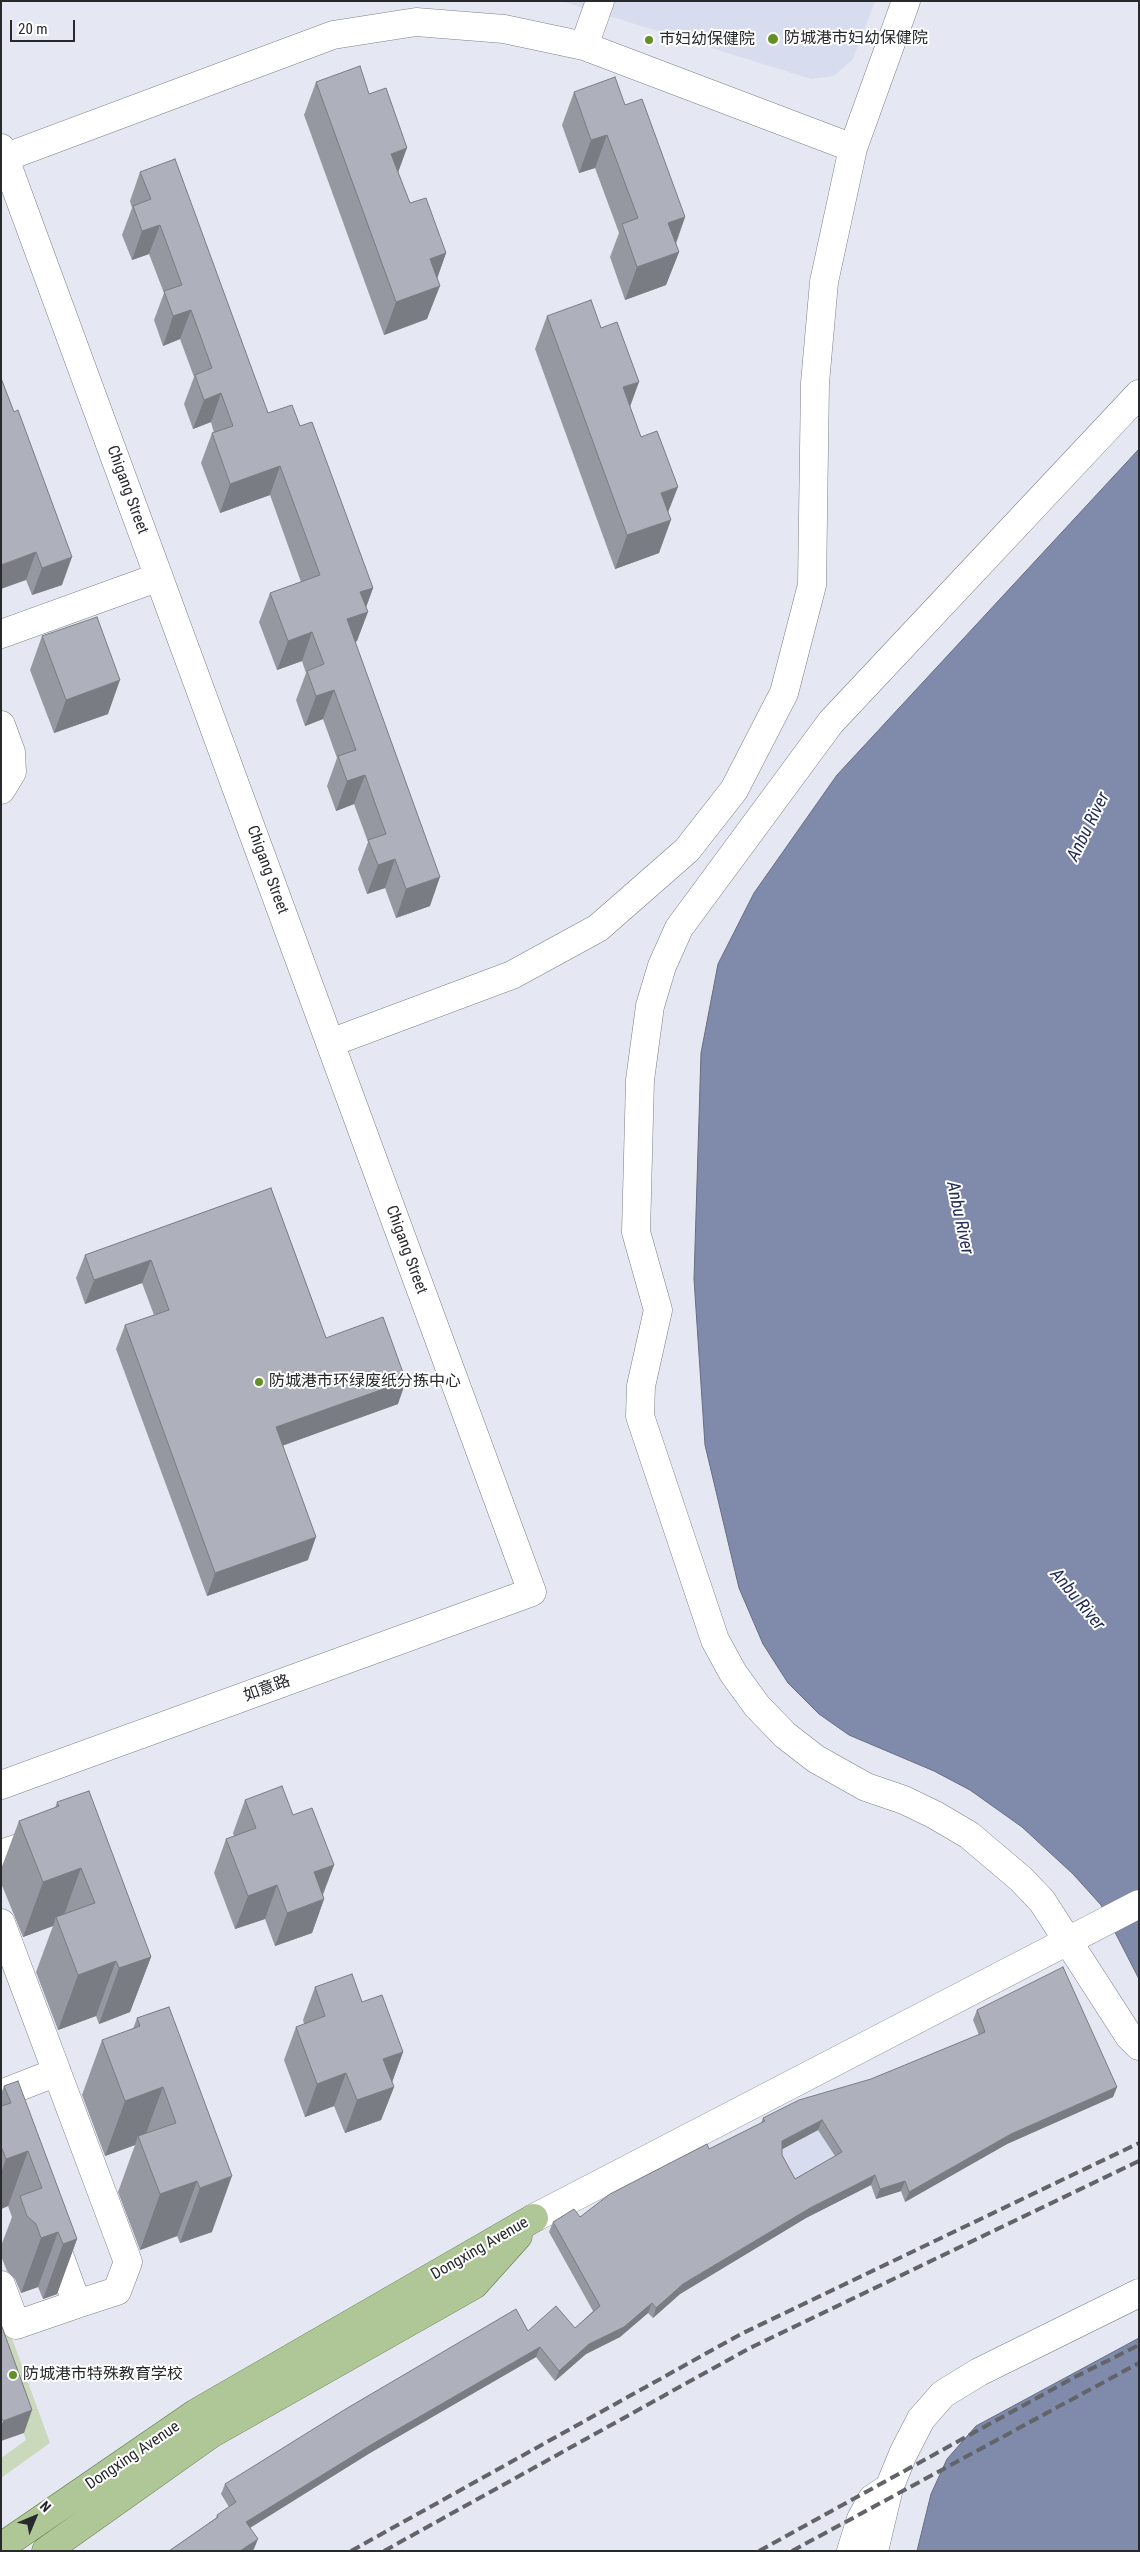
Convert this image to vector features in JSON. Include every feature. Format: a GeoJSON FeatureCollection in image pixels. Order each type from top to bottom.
{"type":"FeatureCollection","features":[{"type":"Feature","properties":{"kind":"main road","name":"Dongxing Avenue"},"geometry":{"type":"LineString","coordinates":[[1,2547],[196,2413],[534,2218]]}},
{"type":"Feature","properties":{"kind":"main road","name":"Dongxing Avenue"},"geometry":{"type":"LineString","coordinates":[[46,2551],[211,2434],[474,2285],[534,2218]]}},
{"type":"Feature","properties":{"kind":"street"},"geometry":{"type":"LineString","coordinates":[[584,46],[600,1]]}},
{"type":"Feature","properties":{"kind":"street"},"geometry":{"type":"LineString","coordinates":[[330,1043],[512,976],[598,928],[687,850],[734,790],[784,693],[812,585],[815,383],[824,282],[853,148],[906,1]]}},
{"type":"Feature","properties":{"kind":"street"},"geometry":{"type":"LineString","coordinates":[[2,155],[333,35],[416,22],[504,29],[584,46],[853,148]]}},
{"type":"Feature","properties":{"kind":"street","name":"Chigang Street"},"geometry":{"type":"LineString","coordinates":[[2,155],[532,1592]]}},
{"type":"Feature","properties":{"kind":"street"},"geometry":{"type":"LineString","coordinates":[[1139,394],[831,722],[781,787],[679,928],[662,966],[650,1006],[640,1080],[636,1232],[658,1310],[641,1386],[640,1416],[653,1460],[715,1640],[733,1673],[757,1706],[785,1735],[816,1759],[866,1787],[904,1800],[969,1835],[1021,1879],[1076,1937],[1129,2036],[1139,2046]]}},
{"type":"Feature","properties":{"kind":"street"},"geometry":{"type":"LineString","coordinates":[[1,634],[159,577]]}},
{"type":"Feature","properties":{"kind":"street"},"geometry":{"type":"LineString","coordinates":[[1,725],[11,752],[12,772],[1,790]]}},
{"type":"Feature","properties":{"kind":"street","name":"如意路"},"geometry":{"type":"LineString","coordinates":[[1,1785],[532,1592]]}},
{"type":"Feature","properties":{"kind":"street"},"geometry":{"type":"LineString","coordinates":[[1,1854],[70,1829]]}},
{"type":"Feature","properties":{"kind":"street"},"geometry":{"type":"LineString","coordinates":[[534,2218],[1139,1904]]}},
{"type":"Feature","properties":{"kind":"street"},"geometry":{"type":"LineString","coordinates":[[1,1923],[128,2262],[117,2291],[16,2325],[1,2285]]}},
{"type":"Feature","properties":{"kind":"street"},"geometry":{"type":"LineString","coordinates":[[3,2102],[57,2072]]}},
{"type":"Feature","properties":{"kind":"street"},"geometry":{"type":"LineString","coordinates":[[44,2215],[77,2304]]}},
{"type":"Feature","properties":{"kind":"street"},"geometry":{"type":"LineString","coordinates":[[874,2551],[889,2488],[903,2454],[921,2419],[943,2394],[979,2372],[1139,2292]]}},
{"type":"Feature","properties":{"kind":"street"},"geometry":{"type":"LineString","coordinates":[[851,2551],[862,2519],[872,2498],[889,2488]]}},
{"type":"Feature","properties":{"kind":"shaded area","name":"防城港市妇幼保健院"},"geometry":{"type":"Polygon","coordinates":[[[561,1],[875,1],[853,59],[834,76],[811,79],[561,1]]]}},
{"type":"Feature","properties":{"kind":"shaded area"},"geometry":{"type":"Polygon","coordinates":[[[812,2106],[860,2184],[857,2192],[806,2218],[759,2128],[812,2106]]]}},
{"type":"Feature","properties":{"kind":"green space","name":"防城港市特殊教育学校"},"geometry":{"type":"Polygon","coordinates":[[[1,2308],[50,2443],[1,2478],[1,2458],[26,2440],[1,2371],[1,2308]]]}},
{"type":"Feature","properties":{"kind":"water","name":"Anbu River"},"geometry":{"type":"Polygon","coordinates":[[[1139,449],[1139,1979],[1101,1905],[1073,1874],[1022,1827],[970,1790],[934,1771],[849,1735],[819,1714],[788,1683],[763,1644],[739,1588],[705,1445],[694,1279],[701,1053],[718,964],[754,893],[837,775],[1139,449]]]}},
{"type":"Feature","properties":{"kind":"water"},"geometry":{"type":"Polygon","coordinates":[[[1139,2338],[1139,2551],[917,2551],[931,2494],[947,2459],[976,2426],[1139,2338]]]}},
{"type":"Feature","properties":{"kind":"building"},"geometry":{"type":"Polygon","coordinates":[[[360,66],[369,94],[386,88],[407,148],[391,154],[410,203],[426,198],[446,253],[430,259],[440,286],[396,302],[316,82],[360,66]]]}},
{"type":"Feature","properties":{"kind":"building"},"geometry":{"type":"Polygon","coordinates":[[[615,77],[625,105],[642,99],[685,217],[668,223],[679,252],[637,267],[622,224],[638,218],[607,135],[591,140],[574,92],[615,77]]]}},
{"type":"Feature","properties":{"kind":"building"},"geometry":{"type":"Polygon","coordinates":[[[175,159],[268,413],[292,405],[300,426],[312,422],[373,588],[360,592],[368,612],[347,619],[440,877],[406,889],[395,859],[378,865],[368,840],[386,834],[365,775],[347,781],[338,756],[356,750],[334,690],[316,696],[307,671],[324,664],[312,632],[288,641],[270,593],[320,575],[280,466],[230,484],[212,433],[233,426],[221,393],[204,400],[195,375],[212,368],[191,310],[173,316],[164,291],[182,285],[160,225],[142,231],[133,206],[151,199],[140,172],[175,159]]]}},
{"type":"Feature","properties":{"kind":"building"},"geometry":{"type":"Polygon","coordinates":[[[591,300],[601,328],[617,322],[639,382],[623,387],[641,437],[657,431],[678,487],[661,493],[671,520],[627,535],[547,316],[591,300]]]}},
{"type":"Feature","properties":{"kind":"building"},"geometry":{"type":"Polygon","coordinates":[[[1,378],[14,412],[18,410],[72,557],[42,568],[36,552],[1,565],[1,378]]]}},
{"type":"Feature","properties":{"kind":"building"},"geometry":{"type":"Polygon","coordinates":[[[97,617],[120,680],[66,700],[42,636],[97,617]]]}},
{"type":"Feature","properties":{"kind":"building","name":"防城港市环绿废纸分拣中心"},"geometry":{"type":"Polygon","coordinates":[[[271,1188],[326,1338],[383,1317],[406,1381],[276,1427],[316,1537],[215,1573],[125,1325],[169,1310],[151,1260],[94,1280],[85,1255],[271,1188]]]}},
{"type":"Feature","properties":{"kind":"building"},"geometry":{"type":"Polygon","coordinates":[[[282,1786],[293,1815],[312,1808],[334,1865],[314,1872],[324,1899],[287,1913],[277,1885],[248,1896],[226,1839],[256,1828],[245,1800],[282,1786]]]}},
{"type":"Feature","properties":{"kind":"building"},"geometry":{"type":"Polygon","coordinates":[[[89,1791],[151,1957],[119,1968],[116,1961],[78,1975],[56,1917],[95,1903],[81,1868],[43,1882],[19,1821],[59,1806],[57,1802],[89,1791]]]}},
{"type":"Feature","properties":{"kind":"building"},"geometry":{"type":"Polygon","coordinates":[[[1063,1967],[1117,2087],[1011,2134],[909,2192],[905,2181],[880,2189],[875,2175],[810,2208],[683,2284],[656,2308],[652,2303],[624,2327],[589,2344],[559,2371],[540,2347],[374,2443],[246,2522],[258,2539],[240,2551],[169,2551],[236,2502],[225,2484],[344,2410],[516,2309],[528,2331],[556,2306],[575,2328],[600,2306],[553,2222],[574,2209],[580,2217],[610,2194],[707,2144],[709,2149],[765,2121],[763,2118],[799,2100],[871,2079],[985,2032],[977,2010],[1063,1967]],[[822,2120],[782,2141],[782,2155],[795,2179],[842,2152],[822,2120]]]}},
{"type":"Feature","properties":{"kind":"building"},"geometry":{"type":"Polygon","coordinates":[[[352,1974],[362,2002],[382,1995],[403,2052],[383,2059],[394,2087],[357,2100],[346,2073],[317,2084],[296,2027],[325,2016],[315,1987],[352,1974]]]}},
{"type":"Feature","properties":{"kind":"building"},"geometry":{"type":"Polygon","coordinates":[[[169,2007],[232,2176],[200,2188],[197,2181],[160,2194],[138,2136],[176,2123],[163,2087],[125,2101],[102,2040],[140,2026],[137,2018],[169,2007]]]}},
{"type":"Feature","properties":{"kind":"building"},"geometry":{"type":"Polygon","coordinates":[[[18,2081],[77,2239],[63,2244],[58,2232],[41,2238],[36,2224],[27,2216],[20,2196],[42,2188],[28,2151],[6,2159],[1,2146],[1,2106],[11,2103],[4,2086],[18,2081]]]}},
{"type":"Feature","properties":{"kind":"building"},"geometry":{"type":"Polygon","coordinates":[[[1,2324],[32,2410],[3,2421],[1,2416],[1,2324]]]}},
{"type":"Feature","properties":{"kind":"railway"},"geometry":{"type":"LineString","coordinates":[[351,2551],[741,2334],[1139,2143]]}},
{"type":"Feature","properties":{"kind":"railway"},"geometry":{"type":"LineString","coordinates":[[384,2551],[748,2349],[1139,2161]]}},
{"type":"Feature","properties":{"kind":"railway"},"geometry":{"type":"LineString","coordinates":[[759,2551],[1073,2378],[1139,2345]]}},
{"type":"Feature","properties":{"kind":"railway"},"geometry":{"type":"LineString","coordinates":[[792,2551],[1139,2363]]}},
{"type":"Feature","properties":{"kind":"place","name":"防城港市妇幼保健院"},"geometry":{"type":"Point","coordinates":[773,39]}},
{"type":"Feature","properties":{"kind":"place","name":"巿妇幼保健院"},"geometry":{"type":"Point","coordinates":[649,40]}},
{"type":"Feature","properties":{"kind":"place","name":"防城港市环绿废纸分拣中心"},"geometry":{"type":"Point","coordinates":[259,1382]}},
{"type":"Feature","properties":{"kind":"place","name":"防城港市特殊教育学校"},"geometry":{"type":"Point","coordinates":[13,2375]}}]}
